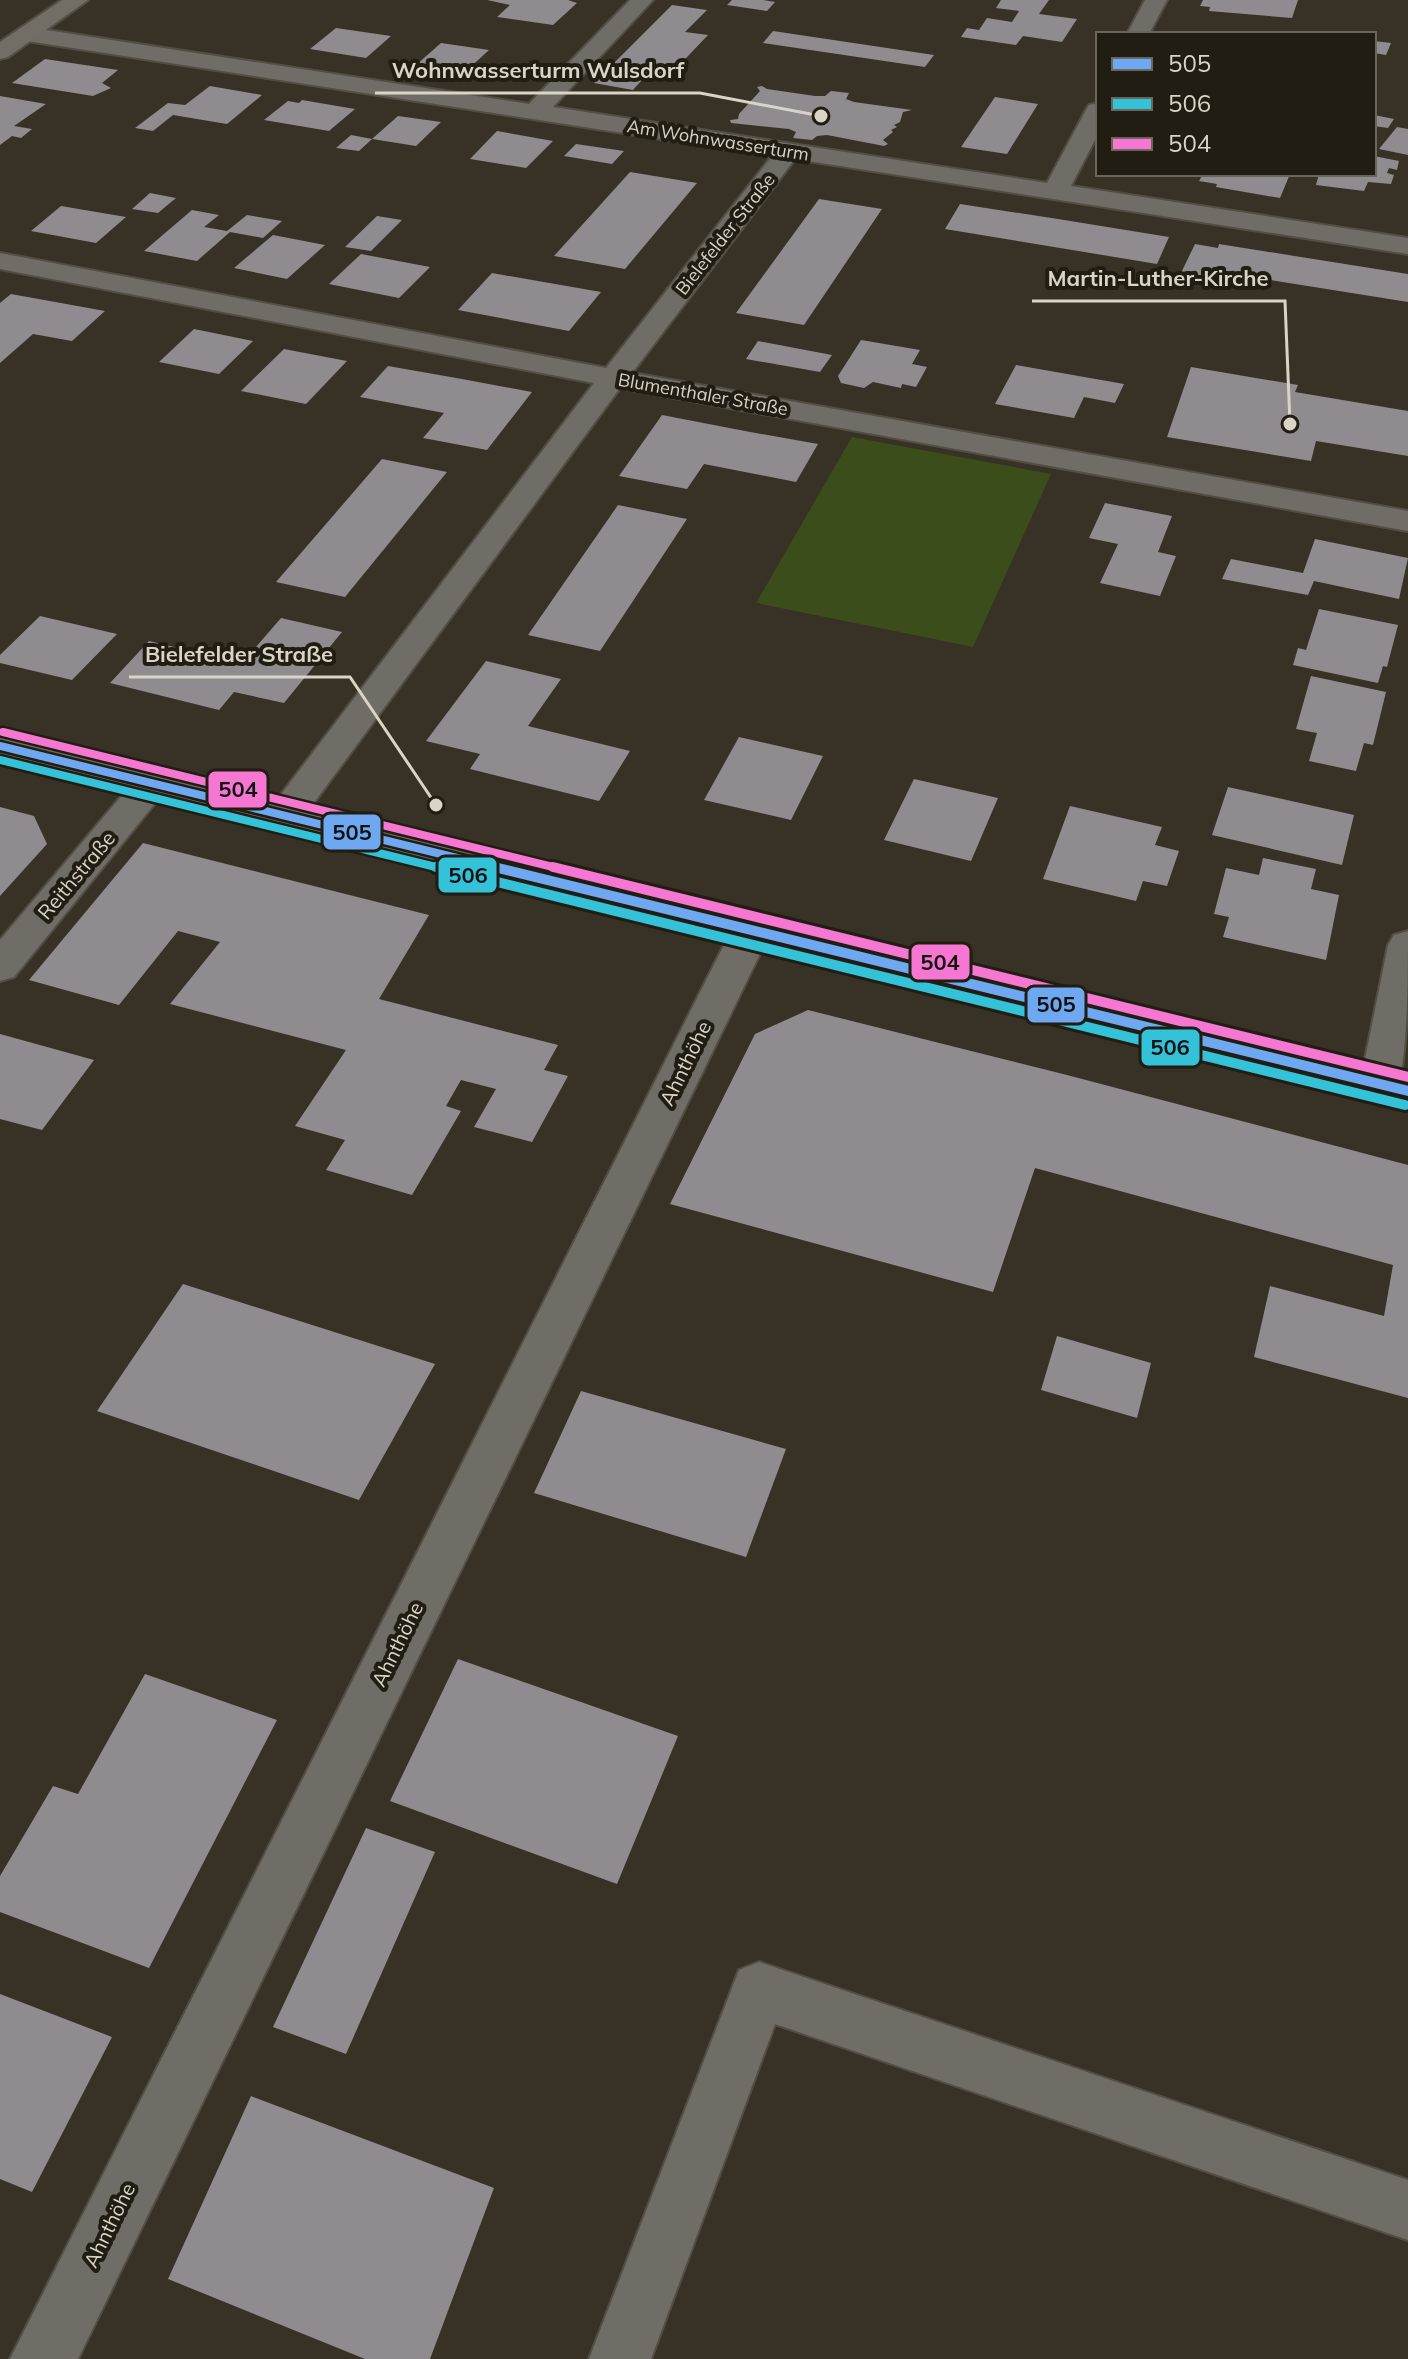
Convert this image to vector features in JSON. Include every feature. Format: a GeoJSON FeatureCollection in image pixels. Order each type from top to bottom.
{"type":"FeatureCollection","features":[{"type":"Feature","properties":{"kind":"main road"},"geometry":{"type":"LineString","coordinates":[[0,746],[1394,1087]]}},
{"type":"Feature","properties":{"kind":"street"},"geometry":{"type":"LineString","coordinates":[[0,52],[77,0]]}},
{"type":"Feature","properties":{"kind":"street"},"geometry":{"type":"LineString","coordinates":[[535,112],[642,0]]}},
{"type":"Feature","properties":{"kind":"street"},"geometry":{"type":"LineString","coordinates":[[1139,32],[1156,0]]}},
{"type":"Feature","properties":{"kind":"street","name":"Am Wohnwasserturm"},"geometry":{"type":"LineString","coordinates":[[27,34],[1408,246]]}},
{"type":"Feature","properties":{"kind":"street"},"geometry":{"type":"LineString","coordinates":[[1055,192],[1096,114]]}},
{"type":"Feature","properties":{"kind":"street","name":"Bielefelder Straße"},"geometry":{"type":"LineString","coordinates":[[286,814],[613,378],[789,151]]}},
{"type":"Feature","properties":{"kind":"street","name":"Blumenthaler Straße"},"geometry":{"type":"LineString","coordinates":[[0,261],[613,378],[1408,521]]}},
{"type":"Feature","properties":{"kind":"street","name":"Reithstraße"},"geometry":{"type":"LineString","coordinates":[[0,967],[152,783]]}},
{"type":"Feature","properties":{"kind":"street","name":"Ahnthöhe"},"geometry":{"type":"LineString","coordinates":[[43,2359],[752,929]]}},
{"type":"Feature","properties":{"kind":"street"},"geometry":{"type":"LineString","coordinates":[[1394,1087],[1408,945]]}},
{"type":"Feature","properties":{"kind":"lane"},"geometry":{"type":"LineString","coordinates":[[620,2359],[759,1990],[1408,2210]]}},
{"type":"Feature","properties":{"kind":"green space"},"geometry":{"type":"Polygon","coordinates":[[[852,437],[1051,474],[973,647],[756,603],[852,437]]]}},
{"type":"Feature","properties":{"kind":"building"},"geometry":{"type":"Polygon","coordinates":[[[487,0],[568,0],[577,3],[553,25],[497,17],[510,5],[487,0]]]}},
{"type":"Feature","properties":{"kind":"building"},"geometry":{"type":"Polygon","coordinates":[[[732,0],[775,2],[767,11],[727,5],[732,0]]]}},
{"type":"Feature","properties":{"kind":"building"},"geometry":{"type":"Polygon","coordinates":[[[1001,0],[1049,0],[1039,14],[1077,19],[1062,42],[1023,36],[1016,45],[961,37],[967,28],[979,30],[987,18],[1012,22],[1019,11],[996,8],[1001,0]]]}},
{"type":"Feature","properties":{"kind":"building"},"geometry":{"type":"Polygon","coordinates":[[[1203,0],[1298,0],[1292,18],[1209,11],[1210,7],[1200,6],[1203,0]]]}},
{"type":"Feature","properties":{"kind":"building"},"geometry":{"type":"Polygon","coordinates":[[[672,5],[707,10],[685,32],[708,35],[670,75],[649,72],[633,90],[594,83],[672,5]]]}},
{"type":"Feature","properties":{"kind":"building"},"geometry":{"type":"Polygon","coordinates":[[[336,28],[391,36],[366,58],[310,49],[336,28]]]}},
{"type":"Feature","properties":{"kind":"building"},"geometry":{"type":"Polygon","coordinates":[[[773,31],[934,55],[925,67],[763,43],[773,31]]]}},
{"type":"Feature","properties":{"kind":"building"},"geometry":{"type":"Polygon","coordinates":[[[1376,41],[1391,43],[1386,55],[1376,53],[1376,41]]]}},
{"type":"Feature","properties":{"kind":"building"},"geometry":{"type":"Polygon","coordinates":[[[441,43],[489,50],[465,72],[416,65],[441,43]]]}},
{"type":"Feature","properties":{"kind":"building"},"geometry":{"type":"Polygon","coordinates":[[[45,59],[118,70],[102,83],[111,88],[93,96],[12,83],[45,59]]]}},
{"type":"Feature","properties":{"kind":"building"},"geometry":{"type":"Polygon","coordinates":[[[210,86],[262,95],[227,124],[173,115],[153,131],[135,128],[168,103],[185,105],[210,86]]]}},
{"type":"Feature","properties":{"kind":"building"},"geometry":{"type":"Polygon","coordinates":[[[757,87],[815,96],[825,96],[831,91],[849,93],[846,99],[854,102],[912,110],[903,112],[900,122],[894,125],[897,127],[883,140],[888,144],[884,146],[827,135],[812,140],[793,138],[796,132],[789,129],[731,123],[730,120],[738,119],[760,91],[757,87]]]}},
{"type":"Feature","properties":{"kind":"building"},"geometry":{"type":"Polygon","coordinates":[[[0,96],[46,104],[14,126],[32,129],[21,138],[12,136],[0,145],[0,96]]]}},
{"type":"Feature","properties":{"kind":"building"},"geometry":{"type":"Polygon","coordinates":[[[995,97],[1038,104],[1007,154],[961,147],[995,97]]]}},
{"type":"Feature","properties":{"kind":"building"},"geometry":{"type":"Polygon","coordinates":[[[302,100],[355,109],[329,131],[264,120],[288,101],[299,103],[302,100]]]}},
{"type":"Feature","properties":{"kind":"building"},"geometry":{"type":"Polygon","coordinates":[[[1376,115],[1394,119],[1388,128],[1376,126],[1376,115]]]}},
{"type":"Feature","properties":{"kind":"building"},"geometry":{"type":"Polygon","coordinates":[[[398,116],[441,122],[416,146],[372,139],[398,116]]]}},
{"type":"Feature","properties":{"kind":"building"},"geometry":{"type":"Polygon","coordinates":[[[1397,127],[1408,129],[1408,155],[1379,149],[1397,127]]]}},
{"type":"Feature","properties":{"kind":"building"},"geometry":{"type":"Polygon","coordinates":[[[497,131],[553,141],[526,168],[470,159],[497,131]]]}},
{"type":"Feature","properties":{"kind":"building"},"geometry":{"type":"Polygon","coordinates":[[[351,135],[372,139],[359,151],[336,148],[351,135]]]}},
{"type":"Feature","properties":{"kind":"building"},"geometry":{"type":"Polygon","coordinates":[[[576,144],[624,151],[612,164],[564,156],[576,144]]]}},
{"type":"Feature","properties":{"kind":"building"},"geometry":{"type":"Polygon","coordinates":[[[1376,156],[1399,161],[1397,170],[1389,168],[1387,173],[1394,175],[1391,184],[1368,182],[1364,191],[1316,185],[1318,176],[1376,176],[1376,156]]]}},
{"type":"Feature","properties":{"kind":"building"},"geometry":{"type":"Polygon","coordinates":[[[630,172],[697,183],[625,269],[554,256],[630,172]]]}},
{"type":"Feature","properties":{"kind":"building"},"geometry":{"type":"Polygon","coordinates":[[[1202,176],[1289,176],[1280,198],[1199,181],[1202,176]]]}},
{"type":"Feature","properties":{"kind":"building"},"geometry":{"type":"Polygon","coordinates":[[[150,193],[176,198],[158,213],[132,209],[150,193]]]}},
{"type":"Feature","properties":{"kind":"building"},"geometry":{"type":"Polygon","coordinates":[[[819,199],[882,209],[804,325],[736,313],[819,199]]]}},
{"type":"Feature","properties":{"kind":"building"},"geometry":{"type":"Polygon","coordinates":[[[960,204],[1169,237],[1157,264],[945,229],[960,204]]]}},
{"type":"Feature","properties":{"kind":"building"},"geometry":{"type":"Polygon","coordinates":[[[61,206],[126,217],[96,243],[31,231],[61,206]]]}},
{"type":"Feature","properties":{"kind":"building"},"geometry":{"type":"Polygon","coordinates":[[[192,210],[219,215],[204,227],[227,231],[247,215],[282,221],[263,238],[230,232],[197,261],[144,251],[192,210]]]}},
{"type":"Feature","properties":{"kind":"building"},"geometry":{"type":"Polygon","coordinates":[[[377,216],[402,220],[371,251],[345,247],[377,216]]]}},
{"type":"Feature","properties":{"kind":"building"},"geometry":{"type":"Polygon","coordinates":[[[273,235],[325,245],[287,279],[234,268],[273,235]]]}},
{"type":"Feature","properties":{"kind":"building"},"geometry":{"type":"Polygon","coordinates":[[[1195,244],[1218,248],[1219,244],[1408,274],[1408,302],[1208,270],[1204,279],[1180,275],[1195,244]]]}},
{"type":"Feature","properties":{"kind":"building"},"geometry":{"type":"Polygon","coordinates":[[[361,254],[430,267],[399,298],[329,284],[361,254]]]}},
{"type":"Feature","properties":{"kind":"building"},"geometry":{"type":"Polygon","coordinates":[[[492,273],[601,292],[569,331],[458,310],[492,273]]]}},
{"type":"Feature","properties":{"kind":"building"},"geometry":{"type":"Polygon","coordinates":[[[11,294],[105,311],[72,341],[33,334],[0,363],[0,303],[11,294]]]}},
{"type":"Feature","properties":{"kind":"building"},"geometry":{"type":"Polygon","coordinates":[[[194,329],[253,341],[219,374],[159,362],[194,329]]]}},
{"type":"Feature","properties":{"kind":"building"},"geometry":{"type":"Polygon","coordinates":[[[861,340],[920,350],[912,364],[927,367],[916,387],[902,384],[901,388],[873,382],[864,388],[841,383],[838,376],[861,340]]]}},
{"type":"Feature","properties":{"kind":"building"},"geometry":{"type":"Polygon","coordinates":[[[758,341],[832,355],[820,372],[746,359],[758,341]]]}},
{"type":"Feature","properties":{"kind":"building"},"geometry":{"type":"Polygon","coordinates":[[[284,349],[347,361],[306,404],[241,391],[284,349]]]}},
{"type":"Feature","properties":{"kind":"building"},"geometry":{"type":"Polygon","coordinates":[[[1016,365],[1124,384],[1115,403],[1084,397],[1074,418],[995,404],[1016,365]]]}},
{"type":"Feature","properties":{"kind":"building"},"geometry":{"type":"Polygon","coordinates":[[[388,366],[532,392],[487,450],[423,438],[444,413],[360,397],[388,366]]]}},
{"type":"Feature","properties":{"kind":"building"},"geometry":{"type":"Polygon","coordinates":[[[1191,367],[1298,385],[1295,392],[1408,411],[1408,456],[1316,441],[1311,461],[1167,437],[1191,367]]]}},
{"type":"Feature","properties":{"kind":"building"},"geometry":{"type":"Polygon","coordinates":[[[662,415],[818,444],[796,482],[704,464],[687,489],[619,476],[662,415]]]}},
{"type":"Feature","properties":{"kind":"building"},"geometry":{"type":"Polygon","coordinates":[[[382,459],[447,472],[345,597],[276,582],[382,459]]]}},
{"type":"Feature","properties":{"kind":"building"},"geometry":{"type":"Polygon","coordinates":[[[1105,503],[1172,516],[1158,552],[1176,556],[1160,596],[1100,583],[1118,544],[1089,538],[1105,503]]]}},
{"type":"Feature","properties":{"kind":"building"},"geometry":{"type":"Polygon","coordinates":[[[618,505],[687,519],[600,651],[528,635],[618,505]]]}},
{"type":"Feature","properties":{"kind":"building"},"geometry":{"type":"Polygon","coordinates":[[[1315,539],[1408,558],[1399,599],[1314,581],[1308,595],[1222,579],[1231,559],[1303,573],[1315,539]]]}},
{"type":"Feature","properties":{"kind":"building"},"geometry":{"type":"Polygon","coordinates":[[[1319,609],[1398,625],[1387,667],[1383,666],[1378,683],[1293,665],[1298,648],[1306,650],[1319,609]]]}},
{"type":"Feature","properties":{"kind":"building"},"geometry":{"type":"Polygon","coordinates":[[[40,616],[117,634],[72,680],[0,663],[0,655],[40,616]]]}},
{"type":"Feature","properties":{"kind":"building"},"geometry":{"type":"Polygon","coordinates":[[[281,618],[342,632],[284,703],[234,692],[219,710],[110,683],[149,641],[242,663],[281,618]]]}},
{"type":"Feature","properties":{"kind":"building"},"geometry":{"type":"Polygon","coordinates":[[[486,661],[561,679],[528,726],[630,751],[599,801],[470,769],[480,754],[426,741],[486,661]]]}},
{"type":"Feature","properties":{"kind":"building"},"geometry":{"type":"Polygon","coordinates":[[[1311,676],[1386,692],[1373,745],[1364,743],[1356,771],[1309,761],[1317,733],[1296,729],[1311,676]]]}},
{"type":"Feature","properties":{"kind":"building"},"geometry":{"type":"Polygon","coordinates":[[[739,737],[823,756],[791,820],[704,800],[739,737]]]}},
{"type":"Feature","properties":{"kind":"building"},"geometry":{"type":"Polygon","coordinates":[[[914,779],[998,798],[971,861],[884,840],[914,779]]]}},
{"type":"Feature","properties":{"kind":"building"},"geometry":{"type":"Polygon","coordinates":[[[1228,787],[1354,815],[1342,865],[1212,835],[1228,787]]]}},
{"type":"Feature","properties":{"kind":"building"},"geometry":{"type":"Polygon","coordinates":[[[1070,806],[1162,827],[1155,845],[1179,851],[1167,886],[1143,881],[1136,901],[1043,879],[1070,806]]]}},
{"type":"Feature","properties":{"kind":"building"},"geometry":{"type":"Polygon","coordinates":[[[0,807],[34,816],[47,844],[0,896],[0,807]]]}},
{"type":"Feature","properties":{"kind":"building"},"geometry":{"type":"Polygon","coordinates":[[[143,843],[429,915],[379,999],[558,1045],[544,1070],[568,1076],[532,1142],[474,1127],[496,1089],[461,1080],[446,1106],[461,1111],[412,1195],[326,1170],[345,1140],[295,1126],[346,1050],[170,1004],[220,942],[178,931],[119,1005],[29,980],[143,843]]]}},
{"type":"Feature","properties":{"kind":"building"},"geometry":{"type":"Polygon","coordinates":[[[1263,858],[1316,869],[1311,889],[1339,895],[1326,960],[1223,937],[1229,917],[1214,914],[1226,868],[1259,875],[1263,858]]]}},
{"type":"Feature","properties":{"kind":"building"},"geometry":{"type":"Polygon","coordinates":[[[808,1010],[1408,1165],[1408,1398],[1254,1357],[1270,1286],[1384,1316],[1393,1265],[1035,1168],[993,1292],[670,1204],[755,1034],[808,1010]]]}},
{"type":"Feature","properties":{"kind":"building"},"geometry":{"type":"Polygon","coordinates":[[[0,1034],[94,1060],[42,1130],[0,1119],[0,1034]]]}},
{"type":"Feature","properties":{"kind":"building"},"geometry":{"type":"Polygon","coordinates":[[[183,1284],[435,1364],[359,1500],[97,1411],[183,1284]]]}},
{"type":"Feature","properties":{"kind":"building"},"geometry":{"type":"Polygon","coordinates":[[[1057,1336],[1151,1363],[1137,1418],[1041,1390],[1057,1336]]]}},
{"type":"Feature","properties":{"kind":"building"},"geometry":{"type":"Polygon","coordinates":[[[581,1391],[786,1449],[746,1557],[534,1493],[581,1391]]]}},
{"type":"Feature","properties":{"kind":"building"},"geometry":{"type":"Polygon","coordinates":[[[458,1659],[678,1736],[617,1884],[390,1801],[458,1659]]]}},
{"type":"Feature","properties":{"kind":"building"},"geometry":{"type":"Polygon","coordinates":[[[145,1674],[277,1720],[149,1968],[0,1912],[0,1876],[53,1786],[78,1794],[145,1674]]]}},
{"type":"Feature","properties":{"kind":"building"},"geometry":{"type":"Polygon","coordinates":[[[366,1828],[435,1852],[346,2054],[273,2027],[366,1828]]]}},
{"type":"Feature","properties":{"kind":"building"},"geometry":{"type":"Polygon","coordinates":[[[0,1994],[112,2037],[32,2192],[0,2179],[0,1994]]]}},
{"type":"Feature","properties":{"kind":"building"},"geometry":{"type":"Polygon","coordinates":[[[251,2096],[494,2188],[430,2359],[365,2359],[168,2279],[251,2096]]]}},
{"type":"Feature","properties":{"kind":"transit line","name":"504"},"geometry":{"type":"LineString","coordinates":[[3,732],[1408,1077]]}},
{"type":"Feature","properties":{"kind":"transit line","name":"505"},"geometry":{"type":"LineString","coordinates":[[0,746],[1408,1091]]}},
{"type":"Feature","properties":{"kind":"transit line","name":"506"},"geometry":{"type":"LineString","coordinates":[[0,760],[1405,1105]]}},
{"type":"Feature","properties":{"kind":"place","name":"Wohnwasserturm Wulsdorf"},"geometry":{"type":"Point","coordinates":[821,116]}},
{"type":"Feature","properties":{"kind":"place","name":"Martin-Luther-Kirche"},"geometry":{"type":"Point","coordinates":[1290,424]}},
{"type":"Feature","properties":{"kind":"place","name":"Bielefelder Straße"},"geometry":{"type":"Point","coordinates":[436,805]}}]}
